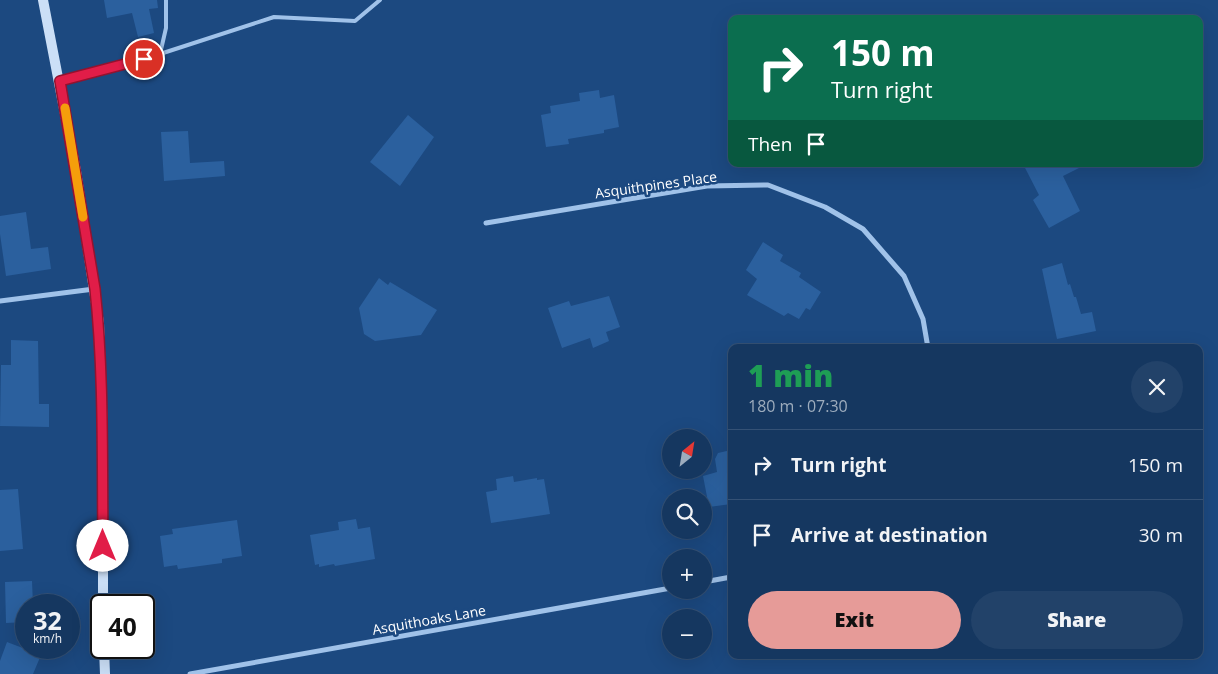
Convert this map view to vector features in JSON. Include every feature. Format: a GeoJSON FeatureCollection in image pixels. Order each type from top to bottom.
{"type":"FeatureCollection","features":[{"type":"Feature","properties":{"kind":"street"},"geometry":{"type":"LineString","coordinates":[[43,0],[60,81],[95,289],[103,436],[104,594]]}},
{"type":"Feature","properties":{"kind":"street","name":"Asquithpines Place"},"geometry":{"type":"LineString","coordinates":[[486,223],[707,186],[768,185],[825,207],[862,229],[904,276],[923,319],[927,344]]}},
{"type":"Feature","properties":{"kind":"street"},"geometry":{"type":"LineString","coordinates":[[0,301],[95,289]]}},
{"type":"Feature","properties":{"kind":"street"},"geometry":{"type":"LineString","coordinates":[[712,581],[728,578]]}},
{"type":"Feature","properties":{"kind":"street","name":"Asquithoaks Lane"},"geometry":{"type":"LineString","coordinates":[[190,674],[662,590]]}},
{"type":"Feature","properties":{"kind":"street"},"geometry":{"type":"LineString","coordinates":[[104,659],[105,674]]}},
{"type":"Feature","properties":{"kind":"lane"},"geometry":{"type":"LineString","coordinates":[[160,54],[166,28],[166,0]]}},
{"type":"Feature","properties":{"kind":"lane"},"geometry":{"type":"LineString","coordinates":[[60,81],[160,54],[274,17],[356,21],[380,0]]}},
{"type":"Feature","properties":{"kind":"building"},"geometry":{"type":"Polygon","coordinates":[[[104,0],[157,0],[158,8],[149,9],[154,33],[138,37],[132,13],[107,18],[104,0]]]}},
{"type":"Feature","properties":{"kind":"building"},"geometry":{"type":"Polygon","coordinates":[[[599,90],[600,98],[614,95],[619,127],[604,130],[604,133],[568,139],[569,144],[546,147],[541,115],[551,113],[550,106],[580,101],[579,93],[599,90]]]}},
{"type":"Feature","properties":{"kind":"building"},"geometry":{"type":"Polygon","coordinates":[[[408,115],[434,137],[400,186],[370,162],[408,115]]]}},
{"type":"Feature","properties":{"kind":"building"},"geometry":{"type":"Polygon","coordinates":[[[188,131],[190,163],[224,161],[225,176],[164,181],[161,132],[188,131]]]}},
{"type":"Feature","properties":{"kind":"building"},"geometry":{"type":"Polygon","coordinates":[[[1025,167],[1081,167],[1063,176],[1080,211],[1049,228],[1033,200],[1039,195],[1025,167]]]}},
{"type":"Feature","properties":{"kind":"building"},"geometry":{"type":"Polygon","coordinates":[[[26,212],[31,249],[48,247],[51,269],[6,276],[0,234],[0,216],[26,212]]]}},
{"type":"Feature","properties":{"kind":"building"},"geometry":{"type":"Polygon","coordinates":[[[763,242],[783,255],[780,261],[801,273],[799,277],[821,292],[810,310],[806,308],[799,319],[788,313],[784,316],[747,295],[757,279],[746,270],[763,242]]]}},
{"type":"Feature","properties":{"kind":"building"},"geometry":{"type":"Polygon","coordinates":[[[1062,263],[1068,285],[1070,284],[1074,297],[1076,297],[1081,314],[1092,312],[1096,331],[1057,339],[1042,269],[1062,263]]]}},
{"type":"Feature","properties":{"kind":"building"},"geometry":{"type":"Polygon","coordinates":[[[379,278],[388,285],[390,282],[437,310],[421,335],[375,341],[364,334],[359,308],[379,278]]]}},
{"type":"Feature","properties":{"kind":"building"},"geometry":{"type":"Polygon","coordinates":[[[609,296],[620,327],[606,332],[609,341],[593,348],[590,338],[562,348],[548,308],[569,301],[571,306],[609,296]]]}},
{"type":"Feature","properties":{"kind":"building"},"geometry":{"type":"Polygon","coordinates":[[[11,340],[38,341],[39,404],[49,404],[49,427],[0,426],[1,365],[11,365],[11,340]]]}},
{"type":"Feature","properties":{"kind":"building"},"geometry":{"type":"Polygon","coordinates":[[[728,451],[728,504],[712,507],[712,489],[706,489],[704,479],[712,479],[712,473],[717,472],[715,459],[718,453],[728,451]]]}},
{"type":"Feature","properties":{"kind":"building"},"geometry":{"type":"Polygon","coordinates":[[[513,476],[514,482],[537,478],[537,480],[544,479],[550,514],[491,523],[486,492],[497,490],[496,479],[513,476]]]}},
{"type":"Feature","properties":{"kind":"building"},"geometry":{"type":"Polygon","coordinates":[[[18,489],[23,549],[0,551],[0,490],[18,489]]]}},
{"type":"Feature","properties":{"kind":"building"},"geometry":{"type":"Polygon","coordinates":[[[356,519],[358,529],[370,527],[375,559],[335,566],[334,564],[319,567],[319,564],[315,565],[310,535],[339,530],[338,522],[356,519]]]}},
{"type":"Feature","properties":{"kind":"building"},"geometry":{"type":"Polygon","coordinates":[[[237,520],[242,556],[222,559],[222,563],[178,569],[177,565],[164,567],[160,536],[173,534],[172,529],[237,520]]]}},
{"type":"Feature","properties":{"kind":"building"},"geometry":{"type":"Polygon","coordinates":[[[32,581],[33,594],[15,594],[15,623],[6,623],[5,582],[32,581]]]}},
{"type":"Feature","properties":{"kind":"building"},"geometry":{"type":"Polygon","coordinates":[[[7,642],[15,645],[15,659],[39,659],[33,674],[0,674],[0,661],[7,642]]]}},
{"type":"Feature","properties":{"kind":"slow traffic"},"geometry":{"type":"LineString","coordinates":[[65,108],[83,217]]}},
{"type":"Feature","properties":{"kind":"route"},"geometry":{"type":"LineString","coordinates":[[103,546],[103,436],[99,323],[60,81],[144,59]]}}]}
